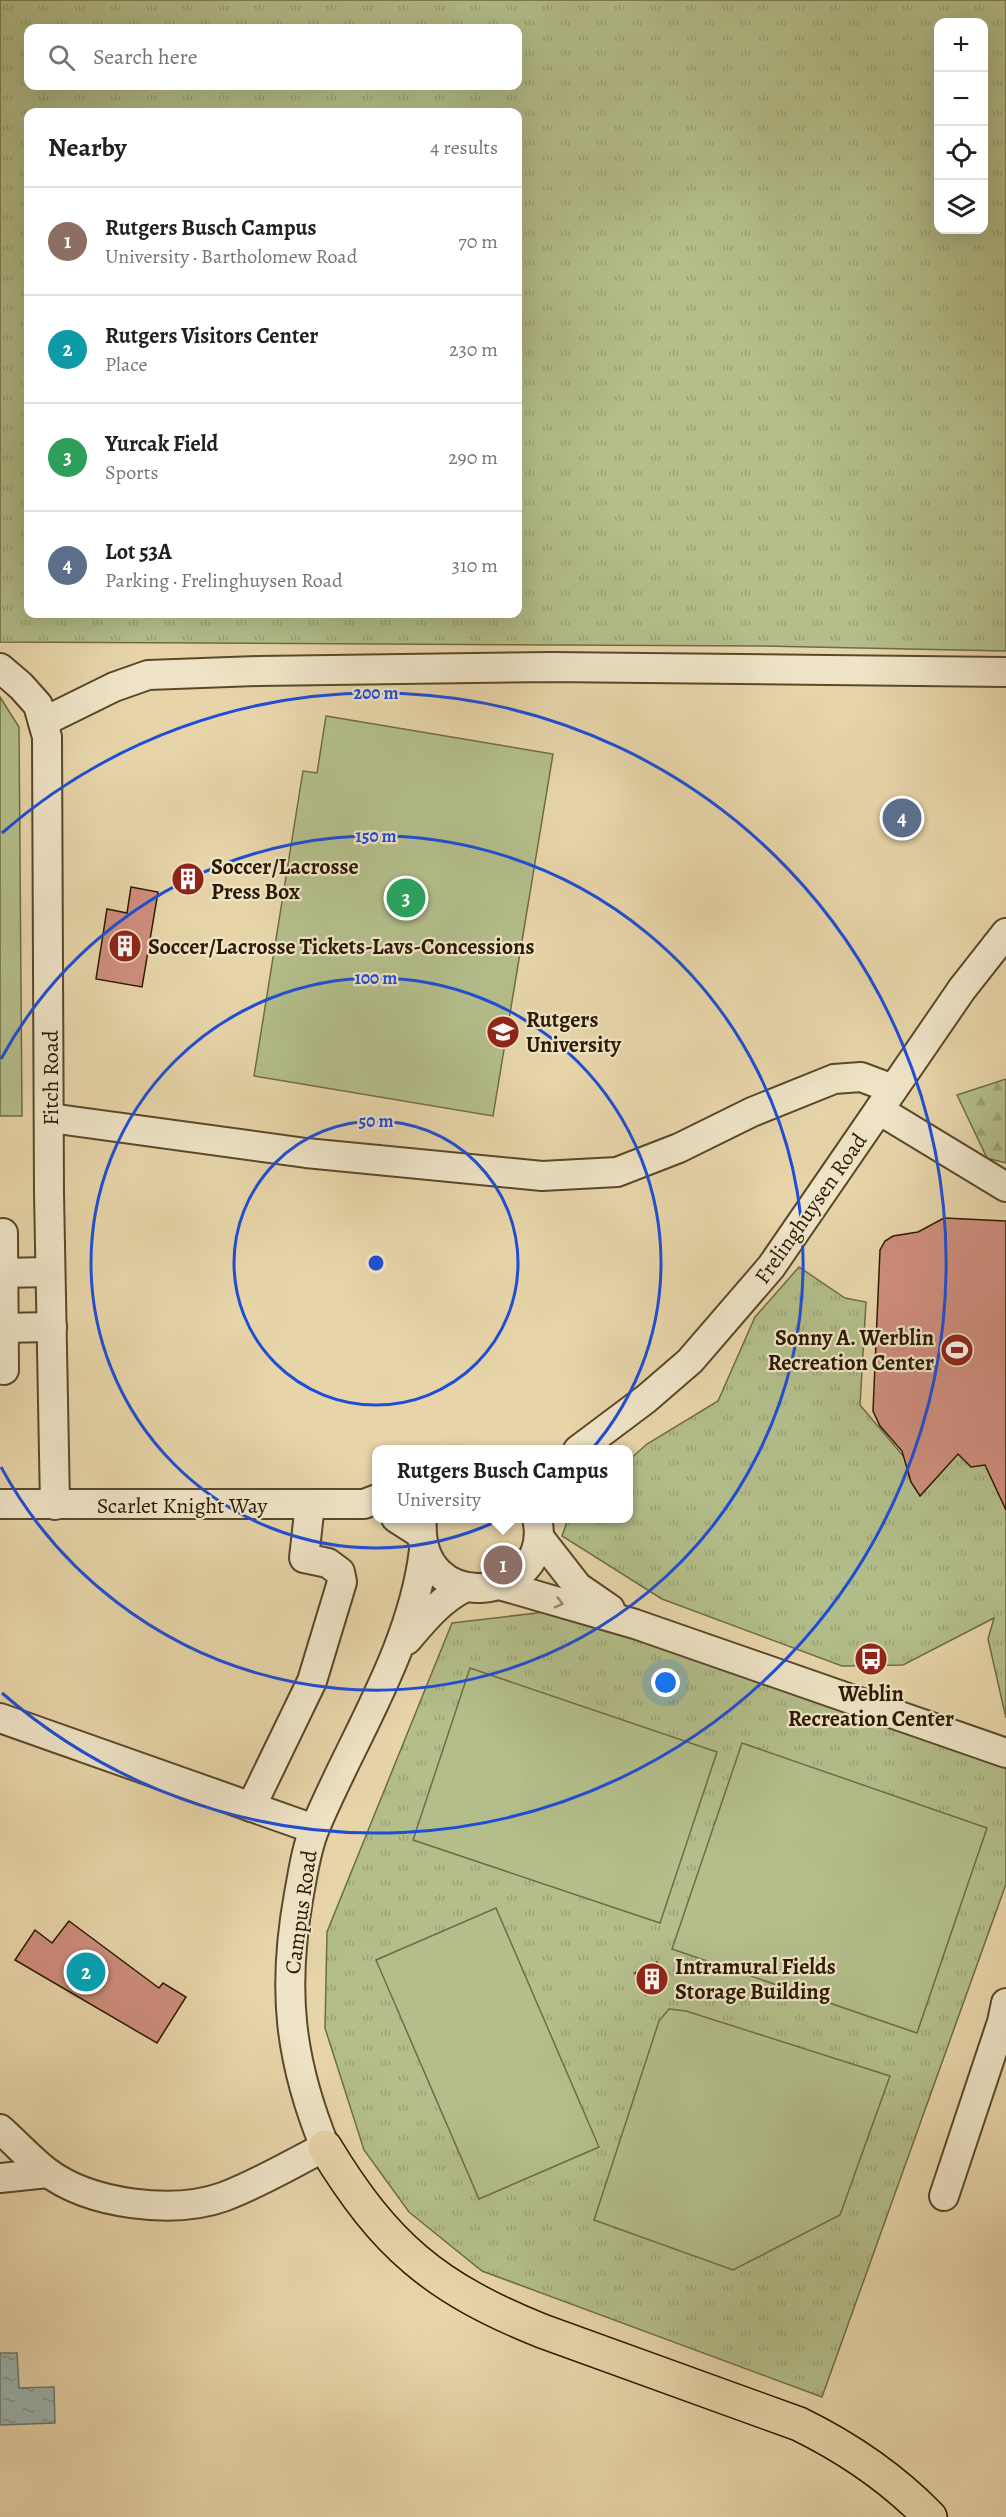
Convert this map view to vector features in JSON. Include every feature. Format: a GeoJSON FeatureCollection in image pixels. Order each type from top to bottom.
{"type":"FeatureCollection","features":[{"type":"Feature","properties":{"kind":"highway"},"geometry":{"type":"LineString","coordinates":[[325,2148],[363,2205],[400,2248],[440,2280],[467,2297],[503,2316],[768,2411],[830,2439],[890,2480],[930,2517]]}},
{"type":"Feature","properties":{"kind":"highway"},"geometry":{"type":"LineString","coordinates":[[830,2439],[849,2465],[901,2517]]}},
{"type":"Feature","properties":{"kind":"street"},"geometry":{"type":"LineString","coordinates":[[43,722],[114,687],[148,675],[551,667],[1006,672]]}},
{"type":"Feature","properties":{"kind":"street","name":"Fitch Road"},"geometry":{"type":"LineString","coordinates":[[0,668],[38,705],[47,737],[50,1272],[55,1505]]}},
{"type":"Feature","properties":{"kind":"street","name":"Frelinghuysen Road"},"geometry":{"type":"LineString","coordinates":[[583,1445],[646,1399],[690,1361],[771,1268],[962,989],[1006,933]]}},
{"type":"Feature","properties":{"kind":"street"},"geometry":{"type":"LineString","coordinates":[[50,1118],[306,1153],[542,1176],[617,1172],[679,1148],[752,1112],[834,1079],[861,1077],[886,1100],[1006,1187]]}},
{"type":"Feature","properties":{"kind":"street"},"geometry":{"type":"LineString","coordinates":[[3,1233],[1,1273],[4,1370]]}},
{"type":"Feature","properties":{"kind":"street"},"geometry":{"type":"LineString","coordinates":[[1,1273],[50,1272]]}},
{"type":"Feature","properties":{"kind":"street"},"geometry":{"type":"LineString","coordinates":[[2,1328],[51,1327]]}},
{"type":"Feature","properties":{"kind":"street","name":"Scarlet Knight Way"},"geometry":{"type":"LineString","coordinates":[[0,1504],[372,1504]]}},
{"type":"Feature","properties":{"kind":"street"},"geometry":{"type":"LineString","coordinates":[[251,1807],[312,1681],[342,1582],[340,1572],[328,1563],[304,1558],[310,1504]]}},
{"type":"Feature","properties":{"kind":"street"},"geometry":{"type":"LineString","coordinates":[[404,1523],[422,1534],[432,1565],[444,1578],[464,1588],[503,1586],[635,1624],[1006,1753]]}},
{"type":"Feature","properties":{"kind":"street"},"geometry":{"type":"LineString","coordinates":[[503,1586],[525,1569],[534,1554],[538,1528]]}},
{"type":"Feature","properties":{"kind":"street"},"geometry":{"type":"LineString","coordinates":[[538,1528],[578,1587],[594,1600],[635,1624]]}},
{"type":"Feature","properties":{"kind":"street","name":"Campus Road"},"geometry":{"type":"LineString","coordinates":[[325,2148],[302,2086],[293,2041],[289,1997],[290,1956],[295,1915],[314,1829],[396,1653],[420,1583],[422,1534]]}},
{"type":"Feature","properties":{"kind":"street","name":"Campus Road"},"geometry":{"type":"LineString","coordinates":[[396,1653],[430,1613],[451,1595],[464,1588]]}},
{"type":"Feature","properties":{"kind":"street"},"geometry":{"type":"LineString","coordinates":[[0,1718],[314,1829]]}},
{"type":"Feature","properties":{"kind":"street"},"geometry":{"type":"LineString","coordinates":[[944,2196],[1002,2022],[1006,2002]]}},
{"type":"Feature","properties":{"kind":"street"},"geometry":{"type":"LineString","coordinates":[[0,2129],[48,2173],[85,2192],[142,2205],[189,2204],[220,2198],[325,2148]]}},
{"type":"Feature","properties":{"kind":"street"},"geometry":{"type":"LineString","coordinates":[[0,2178],[48,2173]]}},
{"type":"Feature","properties":{"kind":"green space"},"geometry":{"type":"Polygon","coordinates":[[[0,0],[1006,0],[1006,651],[761,646],[0,642],[0,0]]]}},
{"type":"Feature","properties":{"kind":"green space"},"geometry":{"type":"Polygon","coordinates":[[[0,697],[19,727],[22,1116],[0,1116],[0,697]]]}},
{"type":"Feature","properties":{"kind":"green space"},"geometry":{"type":"Polygon","coordinates":[[[326,716],[553,754],[493,1116],[254,1076],[303,771],[317,773],[326,716]]]}},
{"type":"Feature","properties":{"kind":"green space"},"geometry":{"type":"Polygon","coordinates":[[[1006,1079],[1006,1163],[987,1158],[957,1095],[1006,1079]]]}},
{"type":"Feature","properties":{"kind":"green space"},"geometry":{"type":"Polygon","coordinates":[[[799,1267],[845,1298],[866,1302],[860,1405],[905,1458],[909,1477],[920,1495],[961,1450],[1001,1463],[1006,1510],[1006,1718],[988,1639],[994,1618],[903,1665],[842,1666],[662,1599],[562,1536],[567,1523],[633,1523],[633,1456],[647,1444],[718,1401],[755,1317],[799,1267]]]}},
{"type":"Feature","properties":{"kind":"green space"},"geometry":{"type":"Polygon","coordinates":[[[545,1612],[1006,1754],[1006,1884],[822,2397],[482,2271],[409,2212],[364,2150],[325,2028],[327,1932],[452,1623],[545,1612]]]}},
{"type":"Feature","properties":{"kind":"green space"},"geometry":{"type":"Polygon","coordinates":[[[470,1668],[717,1752],[660,1923],[413,1840],[470,1668]]]}},
{"type":"Feature","properties":{"kind":"green space"},"geometry":{"type":"Polygon","coordinates":[[[742,1743],[987,1828],[917,2033],[672,1949],[742,1743]]]}},
{"type":"Feature","properties":{"kind":"green space"},"geometry":{"type":"Polygon","coordinates":[[[496,1908],[599,2147],[479,2199],[376,1960],[496,1908]]]}},
{"type":"Feature","properties":{"kind":"green space"},"geometry":{"type":"Polygon","coordinates":[[[669,2009],[686,2011],[890,2076],[840,2215],[733,2270],[594,2220],[659,2021],[669,2009]]]}},
{"type":"Feature","properties":{"kind":"water"},"geometry":{"type":"Polygon","coordinates":[[[0,2353],[17,2353],[19,2388],[54,2387],[55,2423],[0,2425],[0,2353]]]}},
{"type":"Feature","properties":{"kind":"building","name":"Soccer/Lacrosse Tickets-Lavs-Concessions"},"geometry":{"type":"Polygon","coordinates":[[[131,887],[158,892],[142,987],[96,979],[107,909],[127,913],[131,887]]]}},
{"type":"Feature","properties":{"kind":"building","name":"Sonny A. Werblin Recreation Center"},"geometry":{"type":"Polygon","coordinates":[[[944,1218],[1006,1221],[1006,1510],[985,1465],[971,1467],[958,1454],[920,1496],[911,1482],[902,1451],[880,1426],[873,1411],[880,1250],[885,1241],[893,1236],[918,1232],[944,1218]]]}},
{"type":"Feature","properties":{"kind":"building"},"geometry":{"type":"Polygon","coordinates":[[[69,1921],[159,1988],[163,1983],[186,1997],[157,2043],[15,1960],[35,1930],[52,1943],[69,1921]]]}},
{"type":"Feature","properties":{"kind":"building","name":"Intramural Fields Storage Building"},"geometry":{"type":"Polygon","coordinates":[[[657,1962],[668,1984],[646,1995],[635,1973],[657,1962]]]}},
{"type":"Feature","properties":{"kind":"place","name":"Lot 53A"},"geometry":{"type":"Point","coordinates":[902,818]}},
{"type":"Feature","properties":{"kind":"place","name":"Soccer/Lacrosse Press Box"},"geometry":{"type":"Point","coordinates":[188,879]}},
{"type":"Feature","properties":{"kind":"place","name":"Yurcak Field"},"geometry":{"type":"Point","coordinates":[406,898]}},
{"type":"Feature","properties":{"kind":"place","name":"Soccer/Lacrosse Tickets-Lavs-Concessions"},"geometry":{"type":"Point","coordinates":[125,946]}},
{"type":"Feature","properties":{"kind":"place","name":"Rutgers University"},"geometry":{"type":"Point","coordinates":[503,1032]}},
{"type":"Feature","properties":{"kind":"place","name":"Sonny A. Werblin Recreation Center"},"geometry":{"type":"Point","coordinates":[957,1350]}},
{"type":"Feature","properties":{"kind":"place","name":"Rutgers Busch Campus"},"geometry":{"type":"Point","coordinates":[503,1565]}},
{"type":"Feature","properties":{"kind":"place","name":"Weblin Recreation Center"},"geometry":{"type":"Point","coordinates":[871,1659]}},
{"type":"Feature","properties":{"kind":"place","name":"Rutgers Visitors Center"},"geometry":{"type":"Point","coordinates":[86,1972]}},
{"type":"Feature","properties":{"kind":"place","name":"Intramural Fields Storage Building"},"geometry":{"type":"Point","coordinates":[652,1979]}}]}
